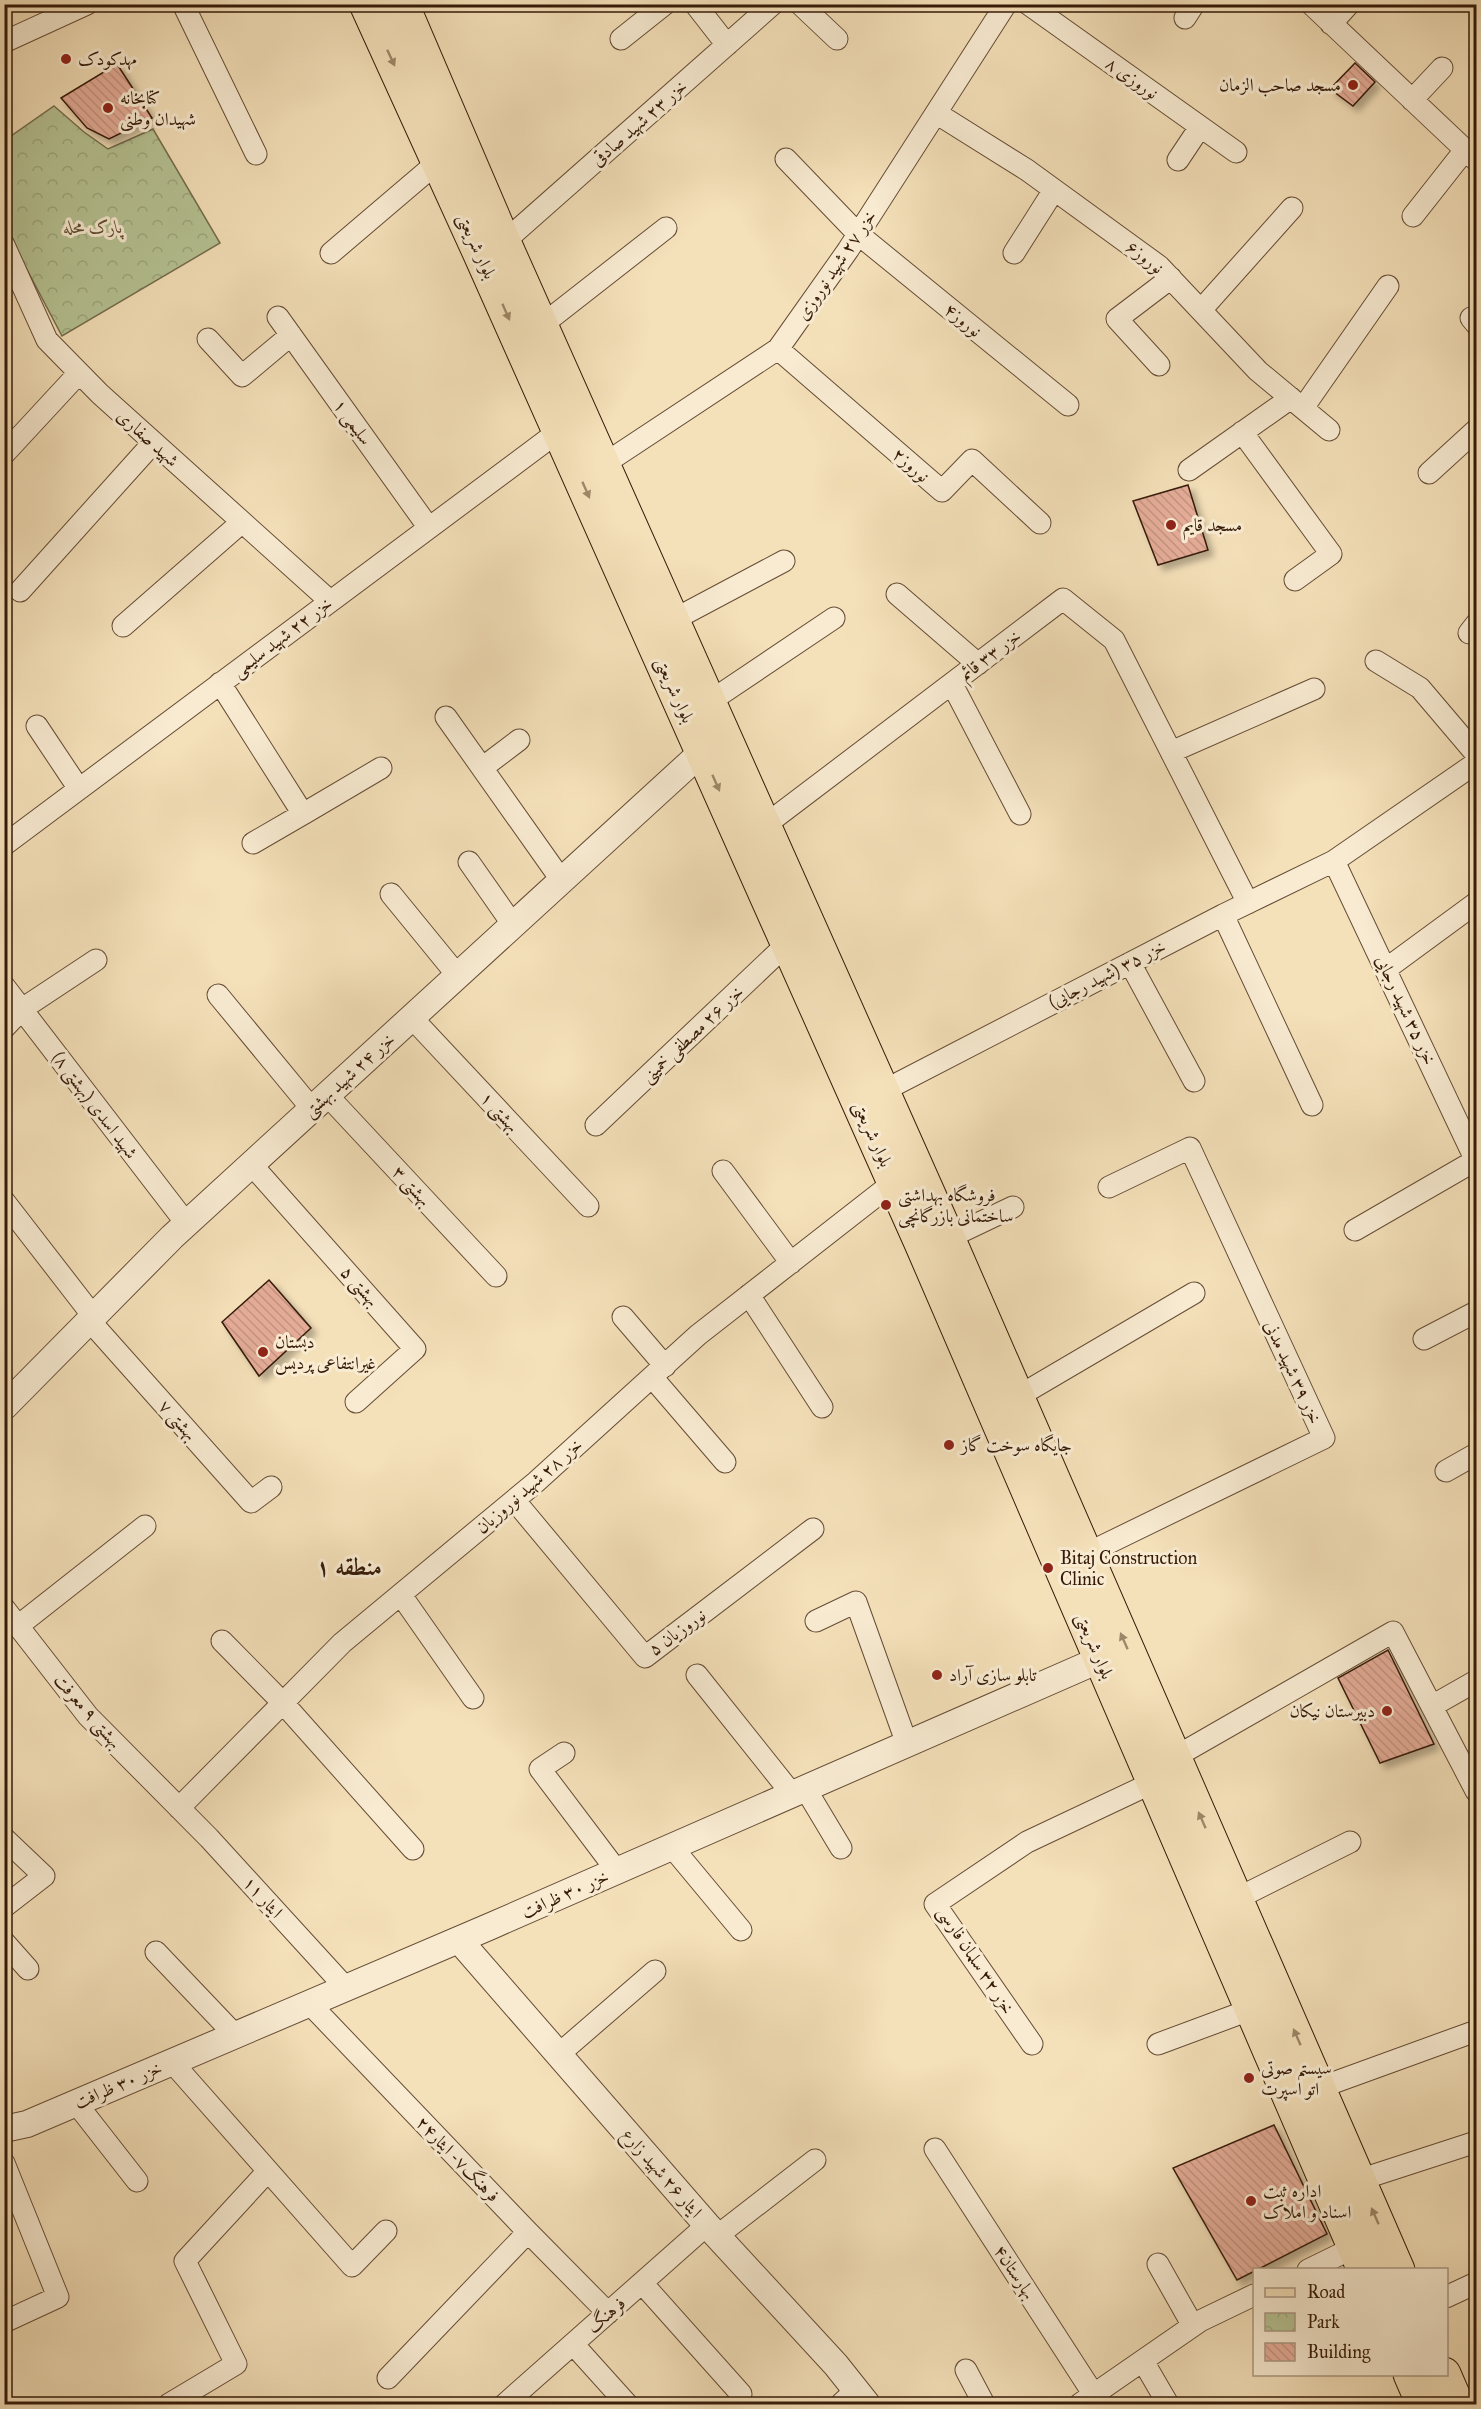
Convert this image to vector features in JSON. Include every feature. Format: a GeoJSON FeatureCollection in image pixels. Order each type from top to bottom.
{"type":"FeatureCollection","features":[{"type":"Feature","properties":{"kind":"main road","name":"بلوار شریعتی"},"geometry":{"type":"LineString","coordinates":[[366,4],[438,161],[542,325],[948,1238],[1174,1757],[1202,1856],[1252,2009],[1360,2258]]}},
{"type":"Feature","properties":{"kind":"main road","name":"بلوار شریعتی"},"geometry":{"type":"LineString","coordinates":[[402,4],[559,431],[894,1182],[1154,1782],[1202,1856],[1236,1899],[1397,2268]]}},
{"type":"Feature","properties":{"kind":"main road"},"geometry":{"type":"LineString","coordinates":[[1411,2376],[1423,2404]]}},
{"type":"Feature","properties":{"kind":"main road"},"geometry":{"type":"LineString","coordinates":[[1445,2376],[1457,2404]]}},
{"type":"Feature","properties":{"kind":"street"},"geometry":{"type":"LineString","coordinates":[[4,42],[87,4]]}},
{"type":"Feature","properties":{"kind":"street"},"geometry":{"type":"LineString","coordinates":[[183,4],[256,154]]}},
{"type":"Feature","properties":{"kind":"street"},"geometry":{"type":"LineString","coordinates":[[621,39],[665,4]]}},
{"type":"Feature","properties":{"kind":"street"},"geometry":{"type":"LineString","coordinates":[[695,4],[727,45]]}},
{"type":"Feature","properties":{"kind":"street","name":"خزر ۲۳ شهید صادقی"},"geometry":{"type":"LineString","coordinates":[[492,247],[773,4]]}},
{"type":"Feature","properties":{"kind":"street"},"geometry":{"type":"LineString","coordinates":[[800,4],[837,39]]}},
{"type":"Feature","properties":{"kind":"street","name":"خزر ۲۷ شهید نوروزی"},"geometry":{"type":"LineString","coordinates":[[604,464],[778,350],[858,234],[1006,4]]}},
{"type":"Feature","properties":{"kind":"street","name":"نوروزی ۸"},"geometry":{"type":"LineString","coordinates":[[1028,4],[1236,152]]}},
{"type":"Feature","properties":{"kind":"street"},"geometry":{"type":"LineString","coordinates":[[1311,4],[1471,155],[1413,216]]}},
{"type":"Feature","properties":{"kind":"street"},"geometry":{"type":"LineString","coordinates":[[1331,24],[1349,4]]}},
{"type":"Feature","properties":{"kind":"street"},"geometry":{"type":"LineString","coordinates":[[1412,100],[1442,68]]}},
{"type":"Feature","properties":{"kind":"street","name":"نوروز۶"},"geometry":{"type":"LineString","coordinates":[[936,113],[1027,170],[1160,266],[1258,371],[1329,430]]}},
{"type":"Feature","properties":{"kind":"street"},"geometry":{"type":"LineString","coordinates":[[1178,160],[1200,127]]}},
{"type":"Feature","properties":{"kind":"street","name":"نوروز۴"},"geometry":{"type":"LineString","coordinates":[[786,159],[858,234],[1068,405]]}},
{"type":"Feature","properties":{"kind":"street"},"geometry":{"type":"LineString","coordinates":[[331,253],[438,161]]}},
{"type":"Feature","properties":{"kind":"street"},"geometry":{"type":"LineString","coordinates":[[1014,253],[1054,190]]}},
{"type":"Feature","properties":{"kind":"street"},"geometry":{"type":"LineString","coordinates":[[1201,310],[1292,208]]}},
{"type":"Feature","properties":{"kind":"street"},"geometry":{"type":"LineString","coordinates":[[542,325],[666,228]]}},
{"type":"Feature","properties":{"kind":"street","name":"شهید صفاری"},"geometry":{"type":"LineString","coordinates":[[4,245],[47,340],[153,443],[330,601]]}},
{"type":"Feature","properties":{"kind":"street"},"geometry":{"type":"LineString","coordinates":[[1158,365],[1117,319],[1171,278]]}},
{"type":"Feature","properties":{"kind":"street"},"geometry":{"type":"LineString","coordinates":[[1189,470],[1242,432],[1297,403],[1388,286]]}},
{"type":"Feature","properties":{"kind":"street","name":"سلیمی ۱"},"geometry":{"type":"LineString","coordinates":[[278,316],[429,528]]}},
{"type":"Feature","properties":{"kind":"street"},"geometry":{"type":"LineString","coordinates":[[208,339],[242,376],[291,335]]}},
{"type":"Feature","properties":{"kind":"street","name":"نوروز۲"},"geometry":{"type":"LineString","coordinates":[[778,350],[942,491],[972,460],[1040,523]]}},
{"type":"Feature","properties":{"kind":"street"},"geometry":{"type":"LineString","coordinates":[[4,454],[79,373]]}},
{"type":"Feature","properties":{"kind":"street"},"geometry":{"type":"LineString","coordinates":[[1429,473],[1476,430]]}},
{"type":"Feature","properties":{"kind":"street","name":"خزر ۲۲ شهید سلیمی"},"geometry":{"type":"LineString","coordinates":[[4,845],[559,431]]}},
{"type":"Feature","properties":{"kind":"street"},"geometry":{"type":"LineString","coordinates":[[1242,432],[1331,554],[1294,580]]}},
{"type":"Feature","properties":{"kind":"street"},"geometry":{"type":"LineString","coordinates":[[20,591],[153,443]]}},
{"type":"Feature","properties":{"kind":"street"},"geometry":{"type":"LineString","coordinates":[[123,626],[242,522]]}},
{"type":"Feature","properties":{"kind":"street"},"geometry":{"type":"LineString","coordinates":[[673,620],[784,561]]}},
{"type":"Feature","properties":{"kind":"street"},"geometry":{"type":"LineString","coordinates":[[897,594],[978,664]]}},
{"type":"Feature","properties":{"kind":"street","name":"خزر ۳۳ قائم"},"geometry":{"type":"LineString","coordinates":[[764,826],[1063,599],[1114,640],[1171,752]]}},
{"type":"Feature","properties":{"kind":"street"},"geometry":{"type":"LineString","coordinates":[[709,702],[834,618]]}},
{"type":"Feature","properties":{"kind":"street"},"geometry":{"type":"LineString","coordinates":[[1376,661],[1420,688],[1476,754]]}},
{"type":"Feature","properties":{"kind":"street"},"geometry":{"type":"LineString","coordinates":[[220,683],[303,814]]}},
{"type":"Feature","properties":{"kind":"street"},"geometry":{"type":"LineString","coordinates":[[952,684],[1020,814]]}},
{"type":"Feature","properties":{"kind":"street"},"geometry":{"type":"LineString","coordinates":[[1248,903],[1171,752],[1314,689]]}},
{"type":"Feature","properties":{"kind":"street"},"geometry":{"type":"LineString","coordinates":[[447,717],[562,880]]}},
{"type":"Feature","properties":{"kind":"street"},"geometry":{"type":"LineString","coordinates":[[38,726],[79,789]]}},
{"type":"Feature","properties":{"kind":"street"},"geometry":{"type":"LineString","coordinates":[[482,768],[519,740]]}},
{"type":"Feature","properties":{"kind":"street","name":"خزر ۲۴ شهید بهشتی"},"geometry":{"type":"LineString","coordinates":[[4,1407],[186,1223],[702,752]]}},
{"type":"Feature","properties":{"kind":"street","name":"خزر ۳۵ (شهید رجایی)"},"geometry":{"type":"LineString","coordinates":[[882,1091],[1223,915],[1334,861],[1476,763]]}},
{"type":"Feature","properties":{"kind":"street"},"geometry":{"type":"LineString","coordinates":[[253,843],[381,768]]}},
{"type":"Feature","properties":{"kind":"street","name":"خزر ۳۵ شهید رجایی"},"geometry":{"type":"LineString","coordinates":[[1334,861],[1476,1160]]}},
{"type":"Feature","properties":{"kind":"street"},"geometry":{"type":"LineString","coordinates":[[470,862],[513,925]]}},
{"type":"Feature","properties":{"kind":"street"},"geometry":{"type":"LineString","coordinates":[[391,894],[458,976]]}},
{"type":"Feature","properties":{"kind":"street"},"geometry":{"type":"LineString","coordinates":[[1386,969],[1476,903]]}},
{"type":"Feature","properties":{"kind":"street"},"geometry":{"type":"LineString","coordinates":[[1223,915],[1312,1105]]}},
{"type":"Feature","properties":{"kind":"street","name":"خزر ۲۶ مصطفی خمینی"},"geometry":{"type":"LineString","coordinates":[[596,1125],[788,943]]}},
{"type":"Feature","properties":{"kind":"street"},"geometry":{"type":"LineString","coordinates":[[4,1028],[22,1009],[96,960]]}},
{"type":"Feature","properties":{"kind":"street"},"geometry":{"type":"LineString","coordinates":[[1130,963],[1194,1081]]}},
{"type":"Feature","properties":{"kind":"street","name":"شهید اسدی (بهشتی ۸)"},"geometry":{"type":"LineString","coordinates":[[4,986],[186,1223]]}},
{"type":"Feature","properties":{"kind":"street","name":"بهشتی ۳"},"geometry":{"type":"LineString","coordinates":[[218,995],[319,1102],[496,1276]]}},
{"type":"Feature","properties":{"kind":"street","name":"بهشتی ۱"},"geometry":{"type":"LineString","coordinates":[[412,1018],[588,1206]]}},
{"type":"Feature","properties":{"kind":"street","name":"خزر ۳۹ شهید مدنی"},"geometry":{"type":"LineString","coordinates":[[1086,1554],[1324,1438],[1190,1148],[1109,1187]]}},
{"type":"Feature","properties":{"kind":"street"},"geometry":{"type":"LineString","coordinates":[[1355,1230],[1476,1160]]}},
{"type":"Feature","properties":{"kind":"street","name":"بهشتی ۵"},"geometry":{"type":"LineString","coordinates":[[251,1164],[415,1348],[356,1402]]}},
{"type":"Feature","properties":{"kind":"street"},"geometry":{"type":"LineString","coordinates":[[723,1170],[791,1263]]}},
{"type":"Feature","properties":{"kind":"street","name":"خزر ۲۸ شهید نوروزیان"},"geometry":{"type":"LineString","coordinates":[[179,1808],[342,1643],[515,1501],[698,1335],[894,1182]]}},
{"type":"Feature","properties":{"kind":"street"},"geometry":{"type":"LineString","coordinates":[[4,1201],[91,1318]]}},
{"type":"Feature","properties":{"kind":"street"},"geometry":{"type":"LineString","coordinates":[[948,1238],[1013,1207]]}},
{"type":"Feature","properties":{"kind":"street"},"geometry":{"type":"LineString","coordinates":[[1017,1397],[1194,1293]]}},
{"type":"Feature","properties":{"kind":"street"},"geometry":{"type":"LineString","coordinates":[[749,1295],[822,1407]]}},
{"type":"Feature","properties":{"kind":"street"},"geometry":{"type":"LineString","coordinates":[[1424,1339],[1476,1312]]}},
{"type":"Feature","properties":{"kind":"street"},"geometry":{"type":"LineString","coordinates":[[623,1317],[658,1371],[725,1462]]}},
{"type":"Feature","properties":{"kind":"street","name":"بهشتی ۷"},"geometry":{"type":"LineString","coordinates":[[91,1318],[251,1502],[271,1487]]}},
{"type":"Feature","properties":{"kind":"street"},"geometry":{"type":"LineString","coordinates":[[1446,1471],[1476,1454]]}},
{"type":"Feature","properties":{"kind":"street","name":"نوروزیان ۵"},"geometry":{"type":"LineString","coordinates":[[515,1501],[645,1657],[813,1529]]}},
{"type":"Feature","properties":{"kind":"street"},"geometry":{"type":"LineString","coordinates":[[18,1626],[145,1526]]}},
{"type":"Feature","properties":{"kind":"street"},"geometry":{"type":"LineString","coordinates":[[401,1595],[473,1698]]}},
{"type":"Feature","properties":{"kind":"street"},"geometry":{"type":"LineString","coordinates":[[816,1621],[856,1602],[907,1744]]}},
{"type":"Feature","properties":{"kind":"street","name":"بهشتی ۹ معرفت"},"geometry":{"type":"LineString","coordinates":[[4,1608],[88,1716],[179,1808]]}},
{"type":"Feature","properties":{"kind":"street"},"geometry":{"type":"LineString","coordinates":[[1174,1757],[1393,1632],[1476,1791]]}},
{"type":"Feature","properties":{"kind":"street"},"geometry":{"type":"LineString","coordinates":[[222,1641],[283,1703],[413,1849]]}},
{"type":"Feature","properties":{"kind":"street","name":"خزر ۳۰ ظرافت"},"geometry":{"type":"LineString","coordinates":[[16,2127],[459,1940],[1101,1659]]}},
{"type":"Feature","properties":{"kind":"street"},"geometry":{"type":"LineString","coordinates":[[697,1674],[799,1791],[842,1848]]}},
{"type":"Feature","properties":{"kind":"street"},"geometry":{"type":"LineString","coordinates":[[1432,1706],[1476,1681]]}},
{"type":"Feature","properties":{"kind":"street"},"geometry":{"type":"LineString","coordinates":[[564,1753],[540,1769],[617,1871]]}},
{"type":"Feature","properties":{"kind":"street","name":"خزر ۳۲ سلمان فارسی"},"geometry":{"type":"LineString","coordinates":[[1032,2044],[935,1904],[1027,1842],[1154,1782]]}},
{"type":"Feature","properties":{"kind":"street","name":"ایثار ۱۱"},"geometry":{"type":"LineString","coordinates":[[179,1808],[346,1988]]}},
{"type":"Feature","properties":{"kind":"street"},"geometry":{"type":"LineString","coordinates":[[4,1838],[44,1876],[4,1907]]}},
{"type":"Feature","properties":{"kind":"street"},"geometry":{"type":"LineString","coordinates":[[1236,1899],[1350,1842]]}},
{"type":"Feature","properties":{"kind":"street"},"geometry":{"type":"LineString","coordinates":[[672,1846],[741,1930]]}},
{"type":"Feature","properties":{"kind":"street","name":"ایثار ۲۶ شهید زارع"},"geometry":{"type":"LineString","coordinates":[[459,1940],[712,2231],[836,2365],[855,2400]]}},
{"type":"Feature","properties":{"kind":"street"},"geometry":{"type":"LineString","coordinates":[[4,1942],[28,1969]]}},
{"type":"Feature","properties":{"kind":"street"},"geometry":{"type":"LineString","coordinates":[[156,1952],[235,2035]]}},
{"type":"Feature","properties":{"kind":"street"},"geometry":{"type":"LineString","coordinates":[[559,2054],[655,1971]]}},
{"type":"Feature","properties":{"kind":"street","name":"فرهنگ۷- ایثار۲۴"},"geometry":{"type":"LineString","coordinates":[[309,2003],[608,2313]]}},
{"type":"Feature","properties":{"kind":"street"},"geometry":{"type":"LineString","coordinates":[[1158,2044],[1252,2009]]}},
{"type":"Feature","properties":{"kind":"street"},"geometry":{"type":"LineString","coordinates":[[1319,2088],[1476,2031]]}},
{"type":"Feature","properties":{"kind":"street"},"geometry":{"type":"LineString","coordinates":[[172,2062],[352,2266],[386,2231]]}},
{"type":"Feature","properties":{"kind":"street"},"geometry":{"type":"LineString","coordinates":[[76,2103],[137,2181]]}},
{"type":"Feature","properties":{"kind":"street"},"geometry":{"type":"LineString","coordinates":[[4,2109],[16,2127]]}},
{"type":"Feature","properties":{"kind":"street"},"geometry":{"type":"LineString","coordinates":[[1359,2180],[1476,2142]]}},
{"type":"Feature","properties":{"kind":"street","name":"بهارستان۴"},"geometry":{"type":"LineString","coordinates":[[935,2149],[1087,2400]]}},
{"type":"Feature","properties":{"kind":"street","name":"فرهنگ"},"geometry":{"type":"LineString","coordinates":[[510,2403],[642,2283],[712,2231],[815,2160]]}},
{"type":"Feature","properties":{"kind":"street"},"geometry":{"type":"LineString","coordinates":[[4,2163],[58,2296],[4,2322]]}},
{"type":"Feature","properties":{"kind":"street"},"geometry":{"type":"LineString","coordinates":[[169,2404],[236,2364],[185,2261],[267,2172]]}},
{"type":"Feature","properties":{"kind":"street"},"geometry":{"type":"LineString","coordinates":[[388,2378],[528,2232]]}},
{"type":"Feature","properties":{"kind":"street"},"geometry":{"type":"LineString","coordinates":[[1317,2268],[1360,2258]]}},
{"type":"Feature","properties":{"kind":"street"},"geometry":{"type":"LineString","coordinates":[[1158,2264],[1193,2326]]}},
{"type":"Feature","properties":{"kind":"street"},"geometry":{"type":"LineString","coordinates":[[642,2283],[741,2394]]}},
{"type":"Feature","properties":{"kind":"street"},"geometry":{"type":"LineString","coordinates":[[1448,2296],[1476,2283]]}},
{"type":"Feature","properties":{"kind":"street"},"geometry":{"type":"LineString","coordinates":[[1087,2400],[1193,2326],[1253,2296]]}},
{"type":"Feature","properties":{"kind":"street"},"geometry":{"type":"LineString","coordinates":[[573,2344],[627,2404]]}},
{"type":"Feature","properties":{"kind":"street"},"geometry":{"type":"LineString","coordinates":[[1143,2361],[1168,2404]]}},
{"type":"Feature","properties":{"kind":"street"},"geometry":{"type":"LineString","coordinates":[[966,2370],[984,2404]]}},
{"type":"Feature","properties":{"kind":"green space","name":"پارک محله"},"geometry":{"type":"Polygon","coordinates":[[[54,106],[108,149],[153,129],[220,243],[62,336],[5,228],[4,141],[54,106]]]}},
{"type":"Feature","properties":{"kind":"building","name":"مسجد صاحب الزمان"},"geometry":{"type":"Polygon","coordinates":[[[1355,63],[1375,82],[1353,106],[1330,89],[1355,63]]]}},
{"type":"Feature","properties":{"kind":"building","name":"کتابخانه شهیدان وطنی"},"geometry":{"type":"Polygon","coordinates":[[[117,64],[152,118],[109,139],[87,128],[61,98],[117,64]]]}},
{"type":"Feature","properties":{"kind":"building","name":"مسجد قایم"},"geometry":{"type":"Polygon","coordinates":[[[1188,485],[1208,550],[1158,565],[1133,501],[1188,485]]]}},
{"type":"Feature","properties":{"kind":"building","name":"دبستان غیرانتفاعی پردیس"},"geometry":{"type":"Polygon","coordinates":[[[269,1280],[311,1328],[259,1376],[222,1322],[269,1280]]]}},
{"type":"Feature","properties":{"kind":"building","name":"دبیرستان نیکان"},"geometry":{"type":"Polygon","coordinates":[[[1388,1650],[1434,1744],[1380,1763],[1338,1678],[1388,1650]]]}},
{"type":"Feature","properties":{"kind":"building","name":"اداره ثبت اسناد و املاک"},"geometry":{"type":"Polygon","coordinates":[[[1274,2125],[1327,2234],[1260,2268],[1253,2268],[1253,2272],[1237,2280],[1173,2168],[1274,2125]]]}},
{"type":"Feature","properties":{"kind":"place","name":"مهدکودک"},"geometry":{"type":"Point","coordinates":[66,59]}},
{"type":"Feature","properties":{"kind":"place","name":"مسجد صاحب الزمان"},"geometry":{"type":"Point","coordinates":[1353,85]}},
{"type":"Feature","properties":{"kind":"place","name":"کتابخانه شهیدان وطنی"},"geometry":{"type":"Point","coordinates":[108,108]}},
{"type":"Feature","properties":{"kind":"place","name":"مسجد قایم"},"geometry":{"type":"Point","coordinates":[1171,525]}},
{"type":"Feature","properties":{"kind":"place","name":"فروشگاه بهداشتی ساختمانی بازرگانچی"},"geometry":{"type":"Point","coordinates":[886,1205]}},
{"type":"Feature","properties":{"kind":"place","name":"دبستان غیرانتفاعی پردیس"},"geometry":{"type":"Point","coordinates":[263,1352]}},
{"type":"Feature","properties":{"kind":"place","name":"جایگاه سوخت گاز"},"geometry":{"type":"Point","coordinates":[949,1445]}},
{"type":"Feature","properties":{"kind":"place","name":"Bitaj Construction Clinic"},"geometry":{"type":"Point","coordinates":[1048,1568]}},
{"type":"Feature","properties":{"kind":"place","name":"تابلو سازی آراد"},"geometry":{"type":"Point","coordinates":[937,1675]}},
{"type":"Feature","properties":{"kind":"place","name":"دبیرستان نیکان"},"geometry":{"type":"Point","coordinates":[1387,1711]}},
{"type":"Feature","properties":{"kind":"place","name":"سیستم صوتی اتو اسپرت"},"geometry":{"type":"Point","coordinates":[1249,2078]}},
{"type":"Feature","properties":{"kind":"place","name":"اداره ثبت اسناد و املاک"},"geometry":{"type":"Point","coordinates":[1251,2201]}},
{"type":"Feature","properties":{"kind":"district","name":"منطقه ۱"},"geometry":{"type":"Point","coordinates":[349,1567]}}]}
